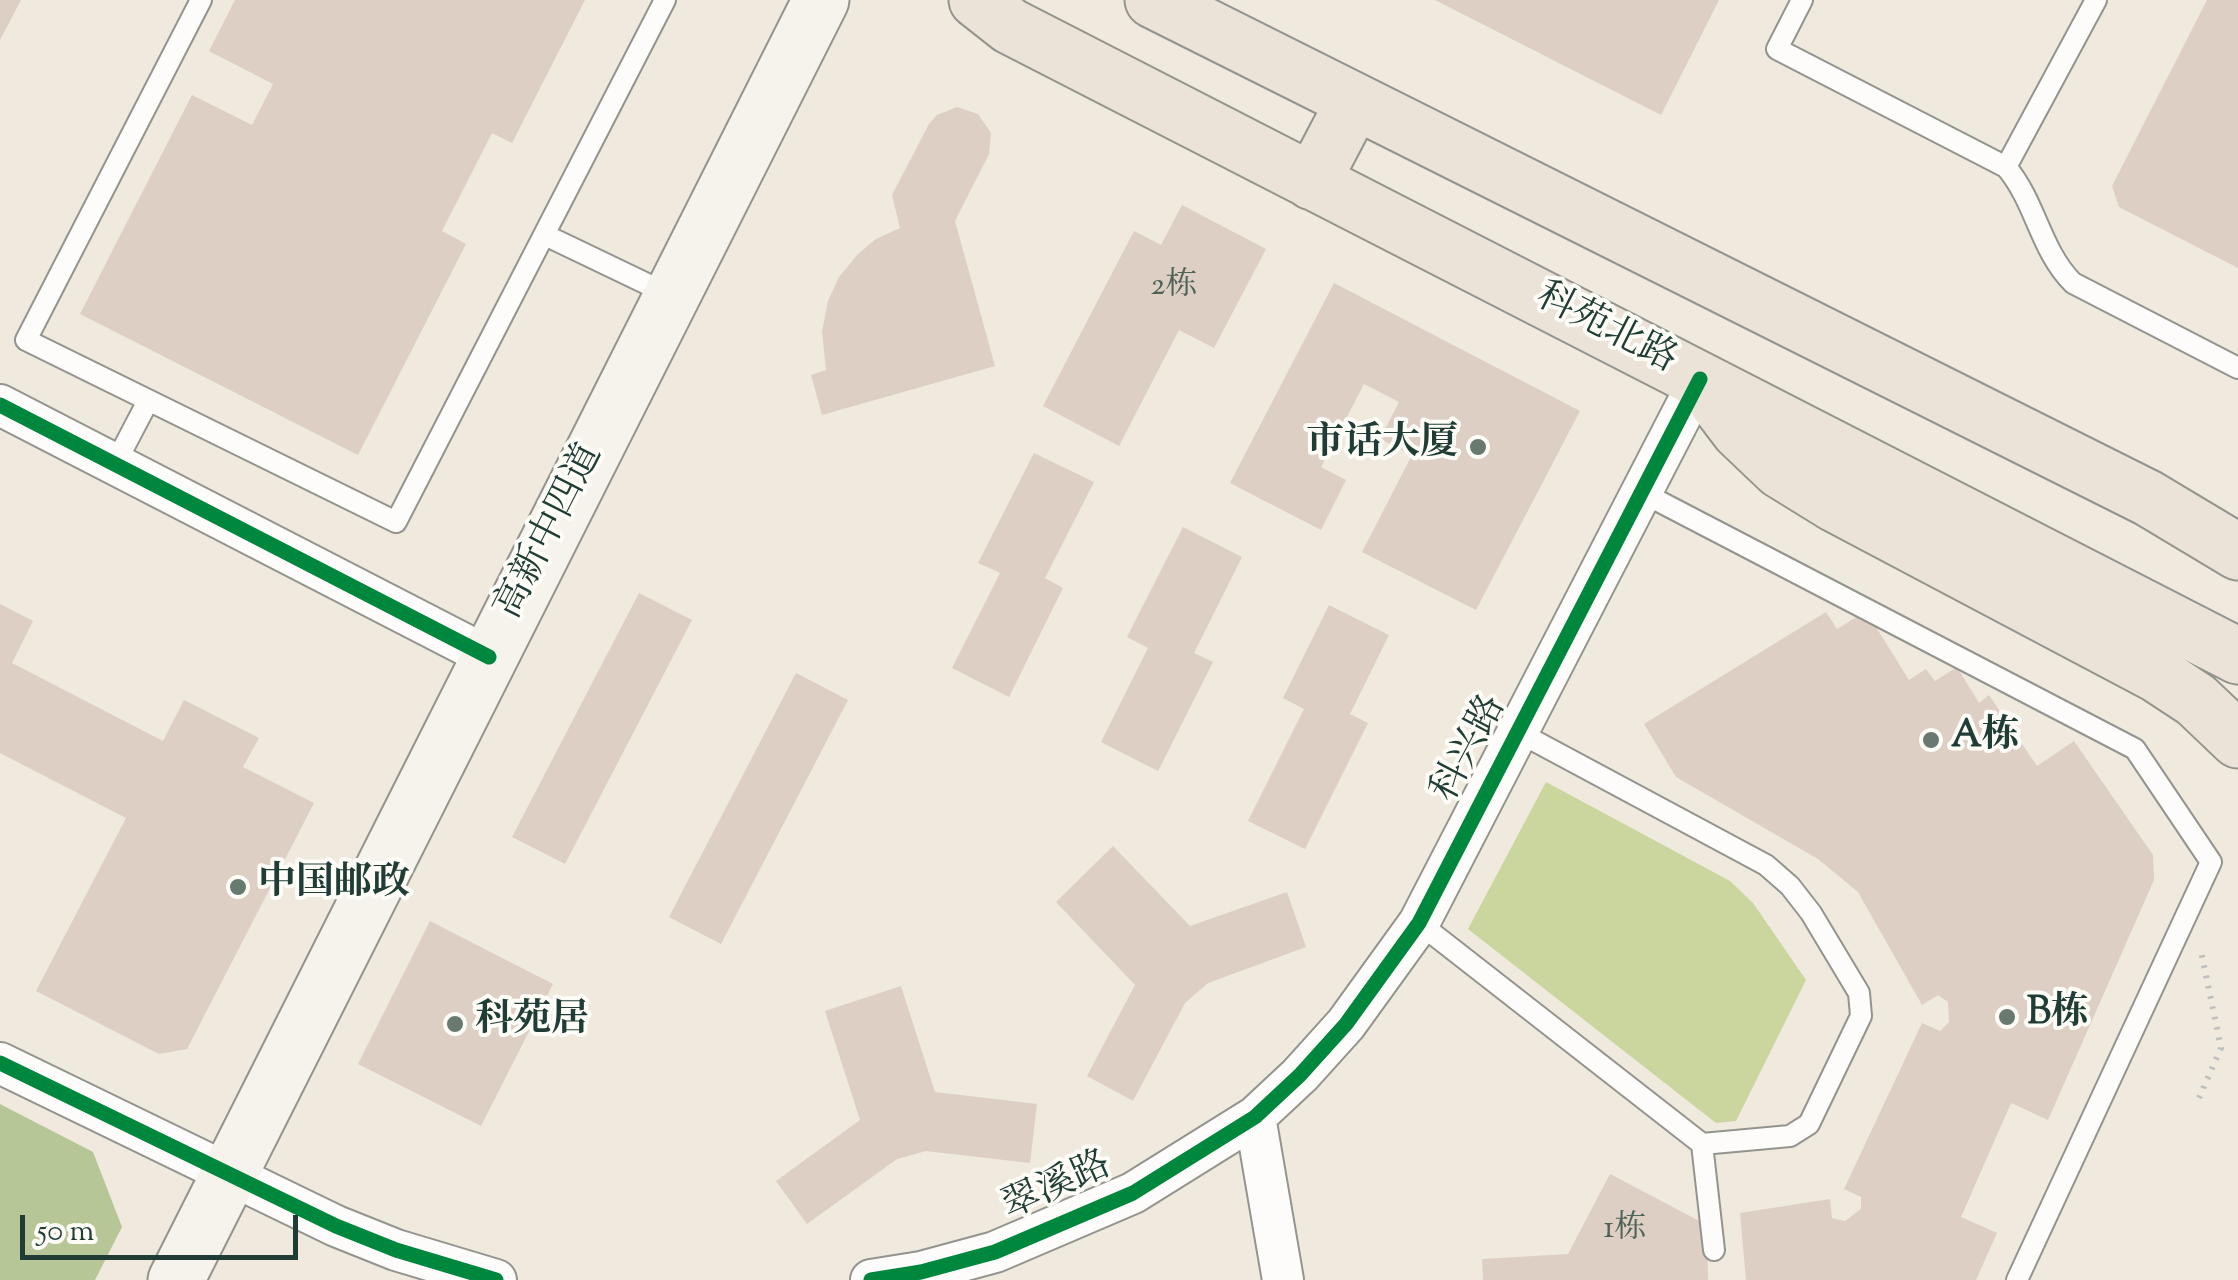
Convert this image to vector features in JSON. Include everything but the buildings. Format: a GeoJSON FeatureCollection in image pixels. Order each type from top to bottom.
{"type":"FeatureCollection","features":[{"type":"Feature","properties":{"kind":"main road","name":"高新中四道"},"geometry":{"type":"LineString","coordinates":[[176,1280],[820,0]]}},
{"type":"Feature","properties":{"kind":"main road","name":"科苑北路"},"geometry":{"type":"LineString","coordinates":[[977,0],[1010,26],[2238,656]]}},
{"type":"Feature","properties":{"kind":"main road"},"geometry":{"type":"LineString","coordinates":[[1153,0],[2148,498],[2238,552]]}},
{"type":"Feature","properties":{"kind":"main road"},"geometry":{"type":"LineString","coordinates":[[1312,182],[1354,102]]}},
{"type":"Feature","properties":{"kind":"main road"},"geometry":{"type":"LineString","coordinates":[[1700,380],[1739,430],[1780,470],[1835,504],[2158,675],[2196,700],[2238,740]]}},
{"type":"Feature","properties":{"kind":"main road"},"geometry":{"type":"LineString","coordinates":[[2148,498],[2238,522]]}},
{"type":"Feature","properties":{"kind":"street","name":"科兴路"},"geometry":{"type":"LineString","coordinates":[[1255,1118],[1346,1024],[1419,923],[1700,380]]}},
{"type":"Feature","properties":{"kind":"street"},"geometry":{"type":"LineString","coordinates":[[2,411],[114,464],[489,657]]}},
{"type":"Feature","properties":{"kind":"street"},"geometry":{"type":"LineString","coordinates":[[0,1063],[336,1226],[472,1277]]}},
{"type":"Feature","properties":{"kind":"street"},"geometry":{"type":"LineString","coordinates":[[1255,1118],[1283,1280]]}},
{"type":"Feature","properties":{"kind":"street","name":"翠溪路"},"geometry":{"type":"LineString","coordinates":[[872,1280],[921,1272],[995,1252],[1072,1221],[1133,1193],[1255,1118]]}},
{"type":"Feature","properties":{"kind":"lane"},"geometry":{"type":"LineString","coordinates":[[202,0],[26,340],[396,522],[666,0]]}},
{"type":"Feature","properties":{"kind":"lane"},"geometry":{"type":"LineString","coordinates":[[1802,0],[1777,49],[2006,167],[2017,180],[2056,266],[2073,283],[2238,368]]}},
{"type":"Feature","properties":{"kind":"lane"},"geometry":{"type":"LineString","coordinates":[[2006,167],[2096,0]]}},
{"type":"Feature","properties":{"kind":"lane"},"geometry":{"type":"LineString","coordinates":[[545,235],[672,296]]}},
{"type":"Feature","properties":{"kind":"lane"},"geometry":{"type":"LineString","coordinates":[[114,464],[148,400]]}},
{"type":"Feature","properties":{"kind":"lane"},"geometry":{"type":"LineString","coordinates":[[1643,493],[2135,749],[2212,862],[2018,1280]]}},
{"type":"Feature","properties":{"kind":"lane"},"geometry":{"type":"LineString","coordinates":[[1419,923],[1702,1144],[1790,1136],[1810,1124],[1861,1016],[1859,993],[1790,886],[1766,866],[1518,732]]}},
{"type":"Feature","properties":{"kind":"lane"},"geometry":{"type":"LineString","coordinates":[[1702,1144],[1714,1250]]}},
{"type":"Feature","properties":{"kind":"path"},"geometry":{"type":"LineString","coordinates":[[2192,906],[2221,1048],[2198,1098]]}},
{"type":"Feature","properties":{"kind":"green space"},"geometry":{"type":"Polygon","coordinates":[[[1546,782],[1730,881],[1753,903],[1806,980],[1736,1121],[1716,1123],[1468,929],[1546,782]]]}},
{"type":"Feature","properties":{"kind":"green space"},"geometry":{"type":"Polygon","coordinates":[[[0,1104],[93,1152],[122,1227],[95,1280],[0,1280],[0,1104]]]}},
{"type":"Feature","properties":{"kind":"cycle path"},"geometry":{"type":"LineString","coordinates":[[871,1280],[921,1272],[995,1252],[1133,1193],[1255,1117],[1300,1075],[1346,1024],[1419,923],[1700,379]]}},
{"type":"Feature","properties":{"kind":"cycle path"},"geometry":{"type":"LineString","coordinates":[[0,405],[489,657]]}},
{"type":"Feature","properties":{"kind":"cycle path"},"geometry":{"type":"LineString","coordinates":[[0,1063],[336,1226],[396,1250],[496,1280]]}},
{"type":"Feature","properties":{"kind":"place","name":"市话大厦"},"geometry":{"type":"Point","coordinates":[1478,447]}},
{"type":"Feature","properties":{"kind":"place","name":"A栋"},"geometry":{"type":"Point","coordinates":[1931,740]}},
{"type":"Feature","properties":{"kind":"place","name":"中国邮政"},"geometry":{"type":"Point","coordinates":[238,887]}},
{"type":"Feature","properties":{"kind":"place","name":"B栋"},"geometry":{"type":"Point","coordinates":[2007,1017]}},
{"type":"Feature","properties":{"kind":"place","name":"科苑居"},"geometry":{"type":"Point","coordinates":[455,1024]}}]}
